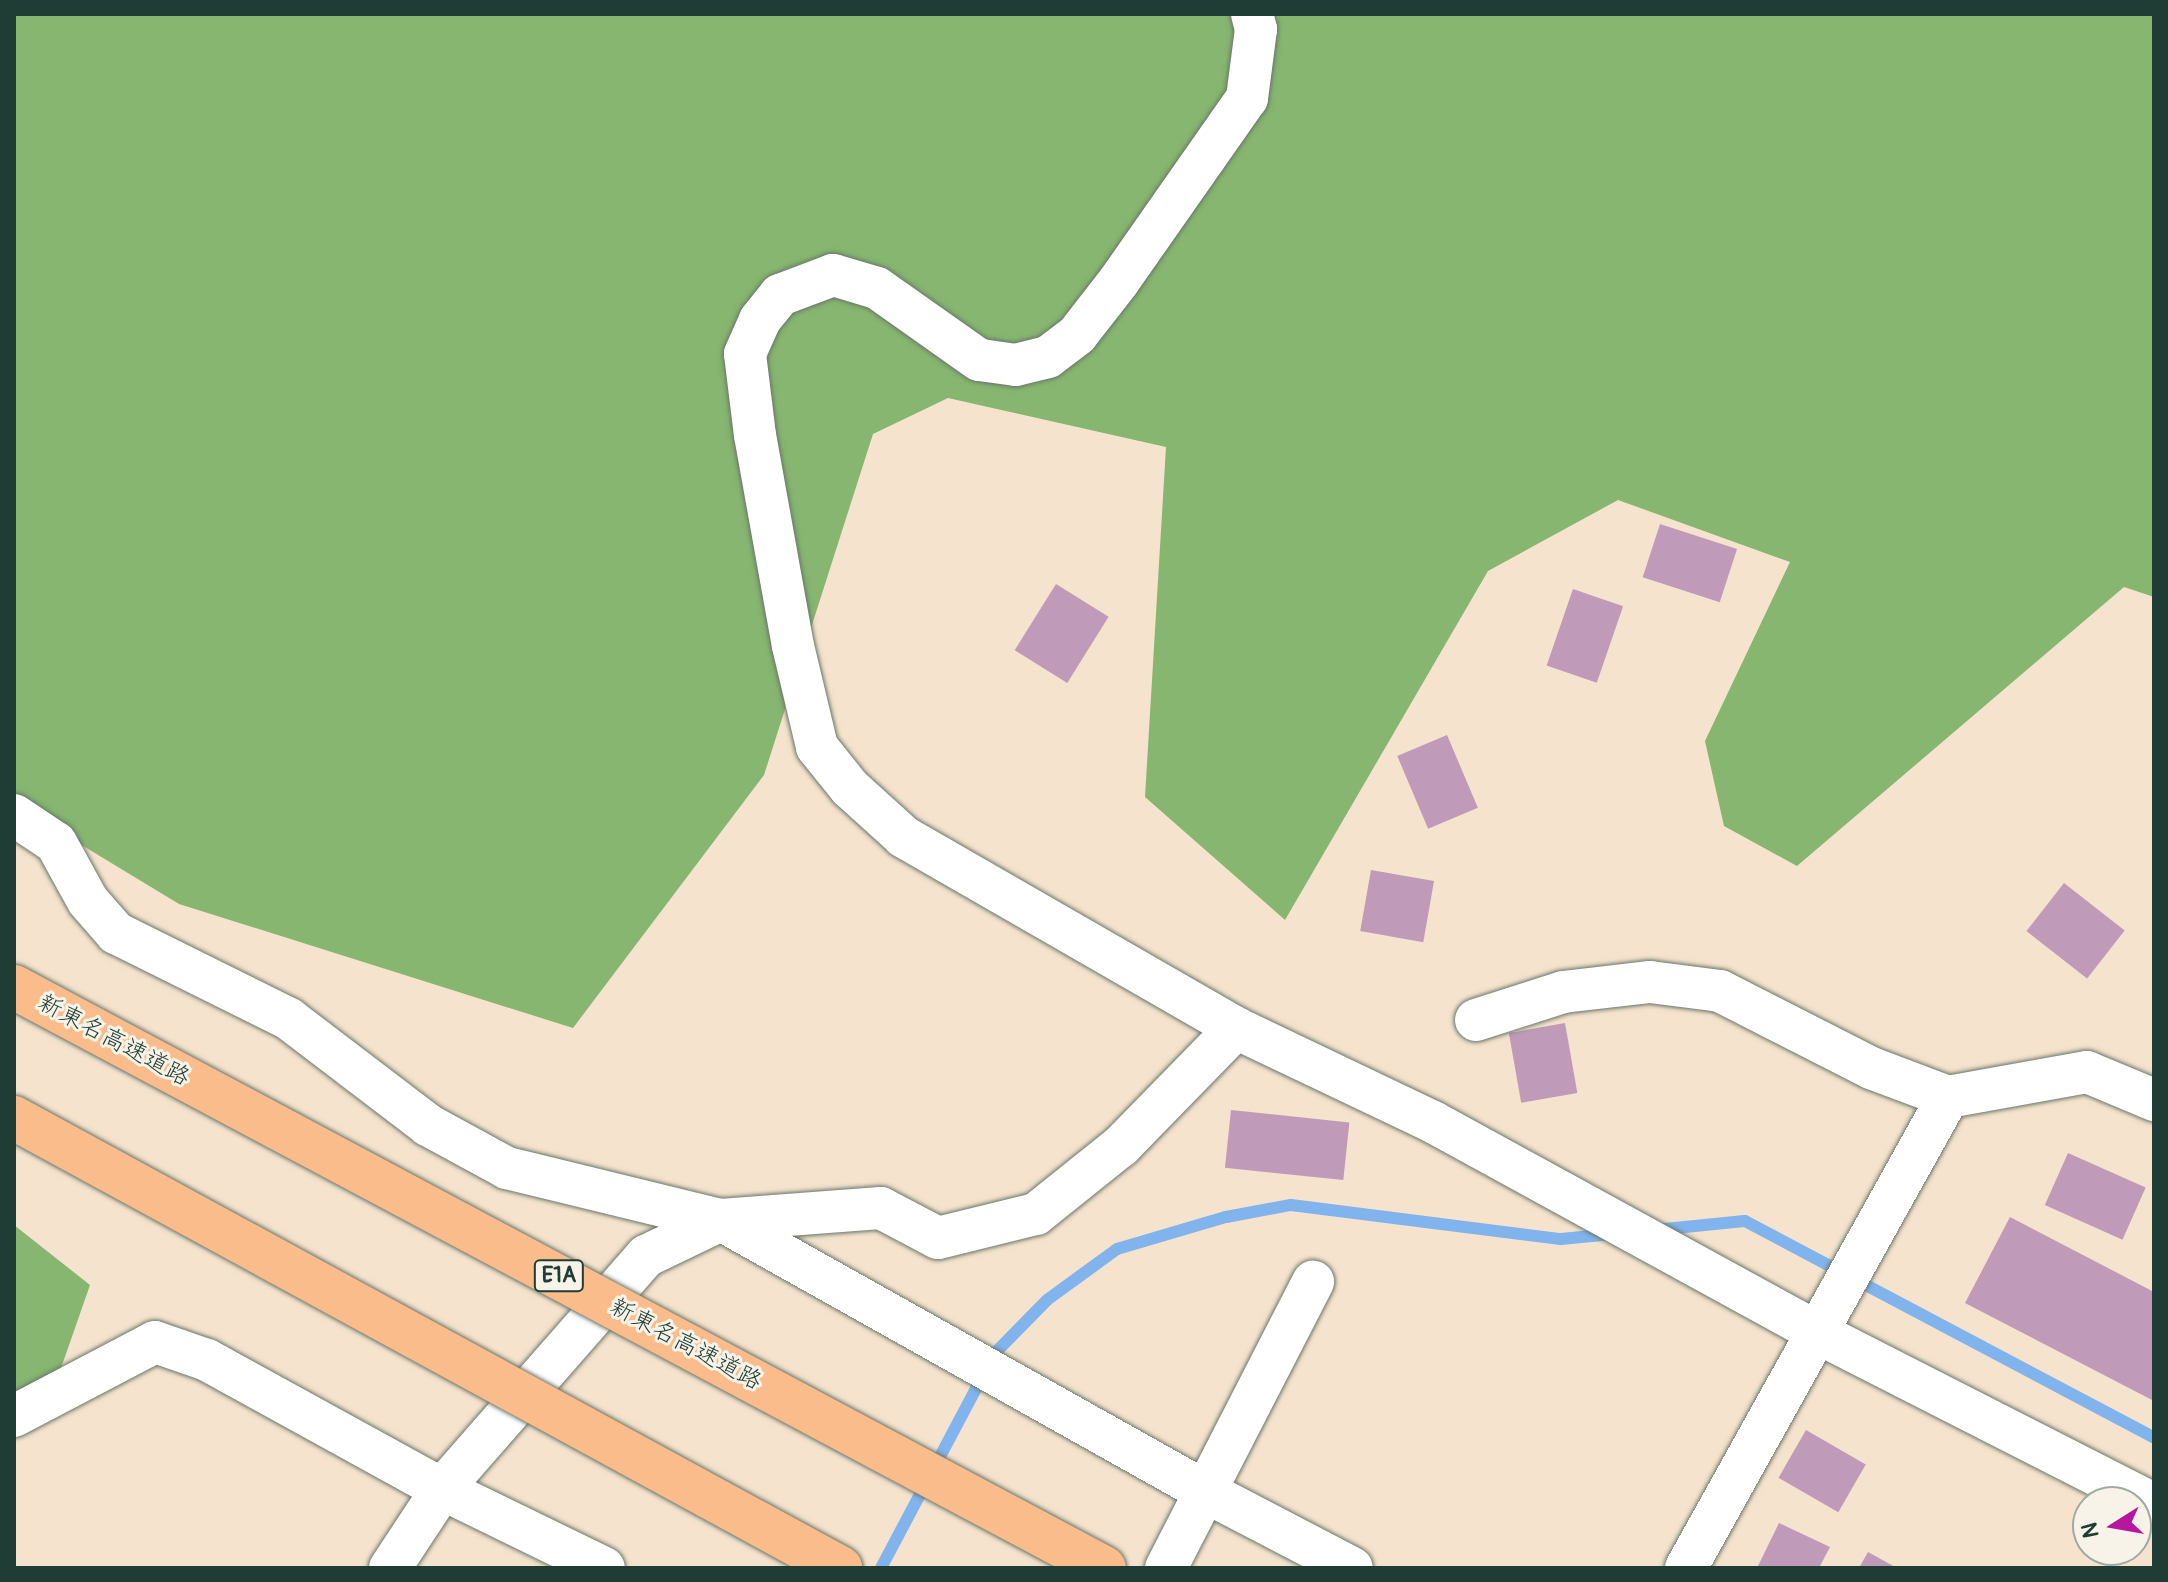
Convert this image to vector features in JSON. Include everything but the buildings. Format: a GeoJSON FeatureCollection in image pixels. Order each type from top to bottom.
{"type":"FeatureCollection","features":[{"type":"Feature","properties":{"kind":"highway","name":"新東名高速道路"},"geometry":{"type":"LineString","coordinates":[[14,987],[1104,1568]]}},
{"type":"Feature","properties":{"kind":"highway"},"geometry":{"type":"LineString","coordinates":[[14,1118],[840,1568]]}},
{"type":"Feature","properties":{"kind":"street"},"geometry":{"type":"LineString","coordinates":[[1252,14],[1256,29],[1247,98],[1111,292],[1077,335],[1048,357],[1016,365],[979,360],[877,288],[833,275],[780,295],[760,320],[745,354],[790,631],[817,747],[850,788],[904,837],[1236,1028],[1433,1122],[1816,1332],[2154,1504]]}},
{"type":"Feature","properties":{"kind":"street"},"geometry":{"type":"LineString","coordinates":[[14,815],[56,843],[88,901],[116,933],[289,1019],[428,1125],[507,1168],[721,1220],[1208,1493],[1352,1568]]}},
{"type":"Feature","properties":{"kind":"street"},"geometry":{"type":"LineString","coordinates":[[1476,1020],[1563,992],[1650,982],[1720,991],[1871,1068],[1948,1097],[2087,1072],[2154,1100]]}},
{"type":"Feature","properties":{"kind":"street"},"geometry":{"type":"LineString","coordinates":[[390,1568],[442,1489],[646,1256],[721,1220],[881,1208],[938,1238],[1036,1214],[1121,1146],[1236,1028]]}},
{"type":"Feature","properties":{"kind":"street"},"geometry":{"type":"LineString","coordinates":[[1686,1568],[1948,1097]]}},
{"type":"Feature","properties":{"kind":"street"},"geometry":{"type":"LineString","coordinates":[[1166,1568],[1208,1493],[1313,1282]]}},
{"type":"Feature","properties":{"kind":"street"},"geometry":{"type":"LineString","coordinates":[[14,1416],[155,1342],[207,1360],[442,1489],[604,1568]]}},
{"type":"Feature","properties":{"kind":"green space"},"geometry":{"type":"Polygon","coordinates":[[[14,14],[2154,14],[2154,597],[2124,587],[1797,866],[1724,826],[1705,741],[1790,562],[1618,500],[1488,571],[1285,920],[1145,797],[1166,447],[948,398],[873,434],[764,775],[573,1028],[179,904],[14,804],[14,14]]]}},
{"type":"Feature","properties":{"kind":"green space"},"geometry":{"type":"Polygon","coordinates":[[[14,1225],[90,1285],[60,1371],[14,1401],[14,1225]]]}},
{"type":"Feature","properties":{"kind":"waterway"},"geometry":{"type":"LineString","coordinates":[[881,1568],[995,1353],[1047,1300],[1117,1249],[1226,1217],[1291,1205],[1561,1239],[1613,1234]]}},
{"type":"Feature","properties":{"kind":"waterway"},"geometry":{"type":"LineString","coordinates":[[1655,1230],[1745,1221],[2154,1438]]}}]}
